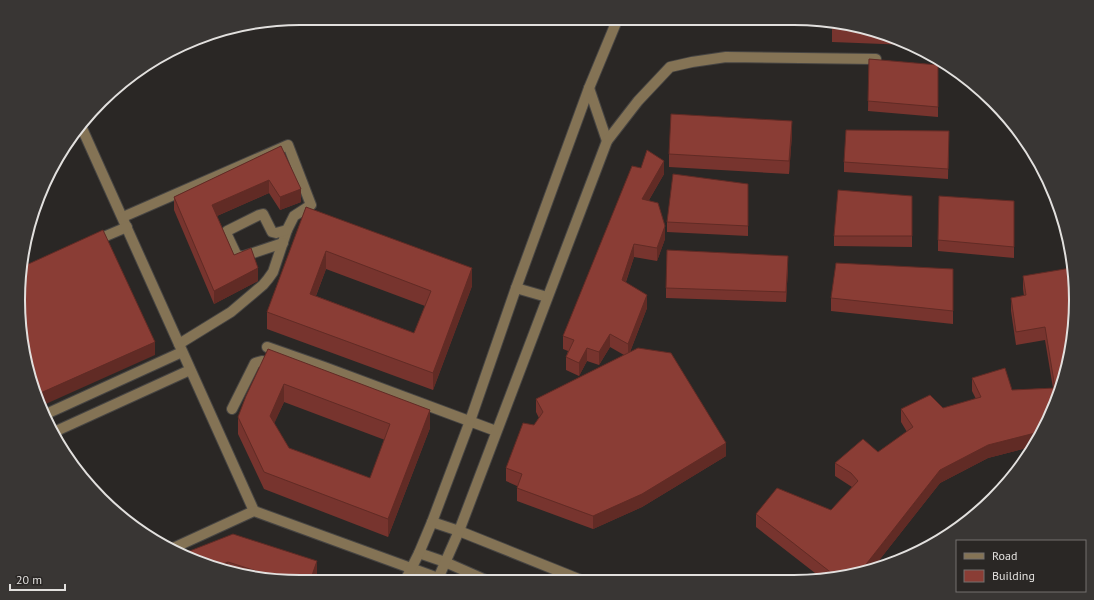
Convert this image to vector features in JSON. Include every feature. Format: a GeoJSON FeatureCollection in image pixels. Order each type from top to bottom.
{"type":"FeatureCollection","features":[{"type":"Feature","properties":{"kind":"street"},"geometry":{"type":"LineString","coordinates":[[408,575],[432,522],[470,421],[516,288],[589,88],[615,25]]}},
{"type":"Feature","properties":{"kind":"street"},"geometry":{"type":"LineString","coordinates":[[440,575],[459,531],[607,141],[638,101],[670,67],[692,62],[726,57],[876,59]]}},
{"type":"Feature","properties":{"kind":"street"},"geometry":{"type":"LineString","coordinates":[[589,88],[607,141]]}},
{"type":"Feature","properties":{"kind":"street"},"geometry":{"type":"LineString","coordinates":[[83,131],[254,511]]}},
{"type":"Feature","properties":{"kind":"street"},"geometry":{"type":"LineString","coordinates":[[49,412],[180,348],[231,312],[268,279],[273,272],[287,230],[294,216],[311,205],[288,145],[125,222],[88,244]]}},
{"type":"Feature","properties":{"kind":"street"},"geometry":{"type":"LineString","coordinates":[[283,243],[244,256],[239,256],[236,254],[227,235],[227,230],[264,214],[272,232],[276,233],[287,230]]}},
{"type":"Feature","properties":{"kind":"street"},"geometry":{"type":"LineString","coordinates":[[516,288],[547,297]]}},
{"type":"Feature","properties":{"kind":"street"},"geometry":{"type":"LineString","coordinates":[[268,347],[324,366],[496,431]]}},
{"type":"Feature","properties":{"kind":"street"},"geometry":{"type":"LineString","coordinates":[[232,409],[255,363],[262,361],[284,368]]}},
{"type":"Feature","properties":{"kind":"street"},"geometry":{"type":"LineString","coordinates":[[321,378],[324,366]]}},
{"type":"Feature","properties":{"kind":"street"},"geometry":{"type":"LineString","coordinates":[[58,430],[190,370]]}},
{"type":"Feature","properties":{"kind":"street"},"geometry":{"type":"LineString","coordinates":[[177,546],[254,511],[427,575]]}},
{"type":"Feature","properties":{"kind":"street"},"geometry":{"type":"LineString","coordinates":[[432,522],[459,531],[569,575]]}},
{"type":"Feature","properties":{"kind":"street"},"geometry":{"type":"LineString","coordinates":[[419,553],[445,562],[474,575]]}},
{"type":"Feature","properties":{"kind":"building"},"geometry":{"type":"Polygon","coordinates":[[[832,27],[846,30],[832,29],[832,27]]]}},
{"type":"Feature","properties":{"kind":"building"},"geometry":{"type":"Polygon","coordinates":[[[869,59],[938,66],[938,107],[868,101],[869,59]]]}},
{"type":"Feature","properties":{"kind":"building"},"geometry":{"type":"Polygon","coordinates":[[[671,114],[792,121],[789,161],[669,154],[671,114]]]}},
{"type":"Feature","properties":{"kind":"building"},"geometry":{"type":"Polygon","coordinates":[[[846,130],[949,131],[948,169],[844,162],[846,130]]]}},
{"type":"Feature","properties":{"kind":"building"},"geometry":{"type":"Polygon","coordinates":[[[281,146],[301,189],[280,197],[269,180],[212,205],[234,255],[251,248],[258,268],[214,291],[174,197],[281,146]]]}},
{"type":"Feature","properties":{"kind":"building"},"geometry":{"type":"Polygon","coordinates":[[[647,150],[664,161],[642,199],[658,203],[665,226],[657,248],[634,244],[622,280],[647,295],[628,344],[610,334],[599,352],[587,348],[579,363],[566,357],[574,340],[563,336],[632,166],[641,168],[647,150]]]}},
{"type":"Feature","properties":{"kind":"building"},"geometry":{"type":"Polygon","coordinates":[[[673,174],[748,184],[748,226],[667,222],[673,174]]]}},
{"type":"Feature","properties":{"kind":"building"},"geometry":{"type":"Polygon","coordinates":[[[838,190],[912,196],[912,236],[834,236],[838,190]]]}},
{"type":"Feature","properties":{"kind":"building"},"geometry":{"type":"Polygon","coordinates":[[[939,196],[1014,201],[1014,247],[938,240],[939,196]]]}},
{"type":"Feature","properties":{"kind":"building"},"geometry":{"type":"Polygon","coordinates":[[[306,207],[472,268],[433,373],[267,312],[306,207]],[[326,251],[310,294],[414,333],[431,291],[326,251]]]}},
{"type":"Feature","properties":{"kind":"building"},"geometry":{"type":"Polygon","coordinates":[[[103,230],[155,342],[42,393],[34,371],[27,336],[25,300],[27,265],[103,230]]]}},
{"type":"Feature","properties":{"kind":"building"},"geometry":{"type":"Polygon","coordinates":[[[667,250],[788,256],[786,292],[666,288],[667,250]]]}},
{"type":"Feature","properties":{"kind":"building"},"geometry":{"type":"Polygon","coordinates":[[[836,263],[953,269],[953,311],[831,298],[836,263]]]}},
{"type":"Feature","properties":{"kind":"building"},"geometry":{"type":"Polygon","coordinates":[[[1067,269],[1069,300],[1067,336],[1060,371],[1055,386],[1045,327],[1016,332],[1011,298],[1026,295],[1023,276],[1067,269]]]}},
{"type":"Feature","properties":{"kind":"building"},"geometry":{"type":"Polygon","coordinates":[[[638,348],[671,353],[726,443],[642,494],[593,516],[517,488],[522,474],[506,468],[523,423],[534,425],[543,412],[536,399],[638,348]]]}},
{"type":"Feature","properties":{"kind":"building"},"geometry":{"type":"Polygon","coordinates":[[[268,349],[430,410],[388,519],[264,472],[238,417],[268,349]],[[284,384],[270,416],[289,448],[370,478],[390,424],[284,384]]]}},
{"type":"Feature","properties":{"kind":"building"},"geometry":{"type":"Polygon","coordinates":[[[1005,368],[1012,390],[1054,388],[1041,422],[1035,433],[988,445],[940,470],[865,566],[831,573],[756,514],[777,488],[831,510],[858,481],[851,473],[835,463],[863,439],[878,452],[913,427],[901,409],[930,395],[943,408],[981,397],[972,378],[1005,368]]]}},
{"type":"Feature","properties":{"kind":"building"},"geometry":{"type":"Polygon","coordinates":[[[233,534],[317,561],[312,575],[264,573],[228,562],[223,564],[189,551],[233,534]]]}}]}
